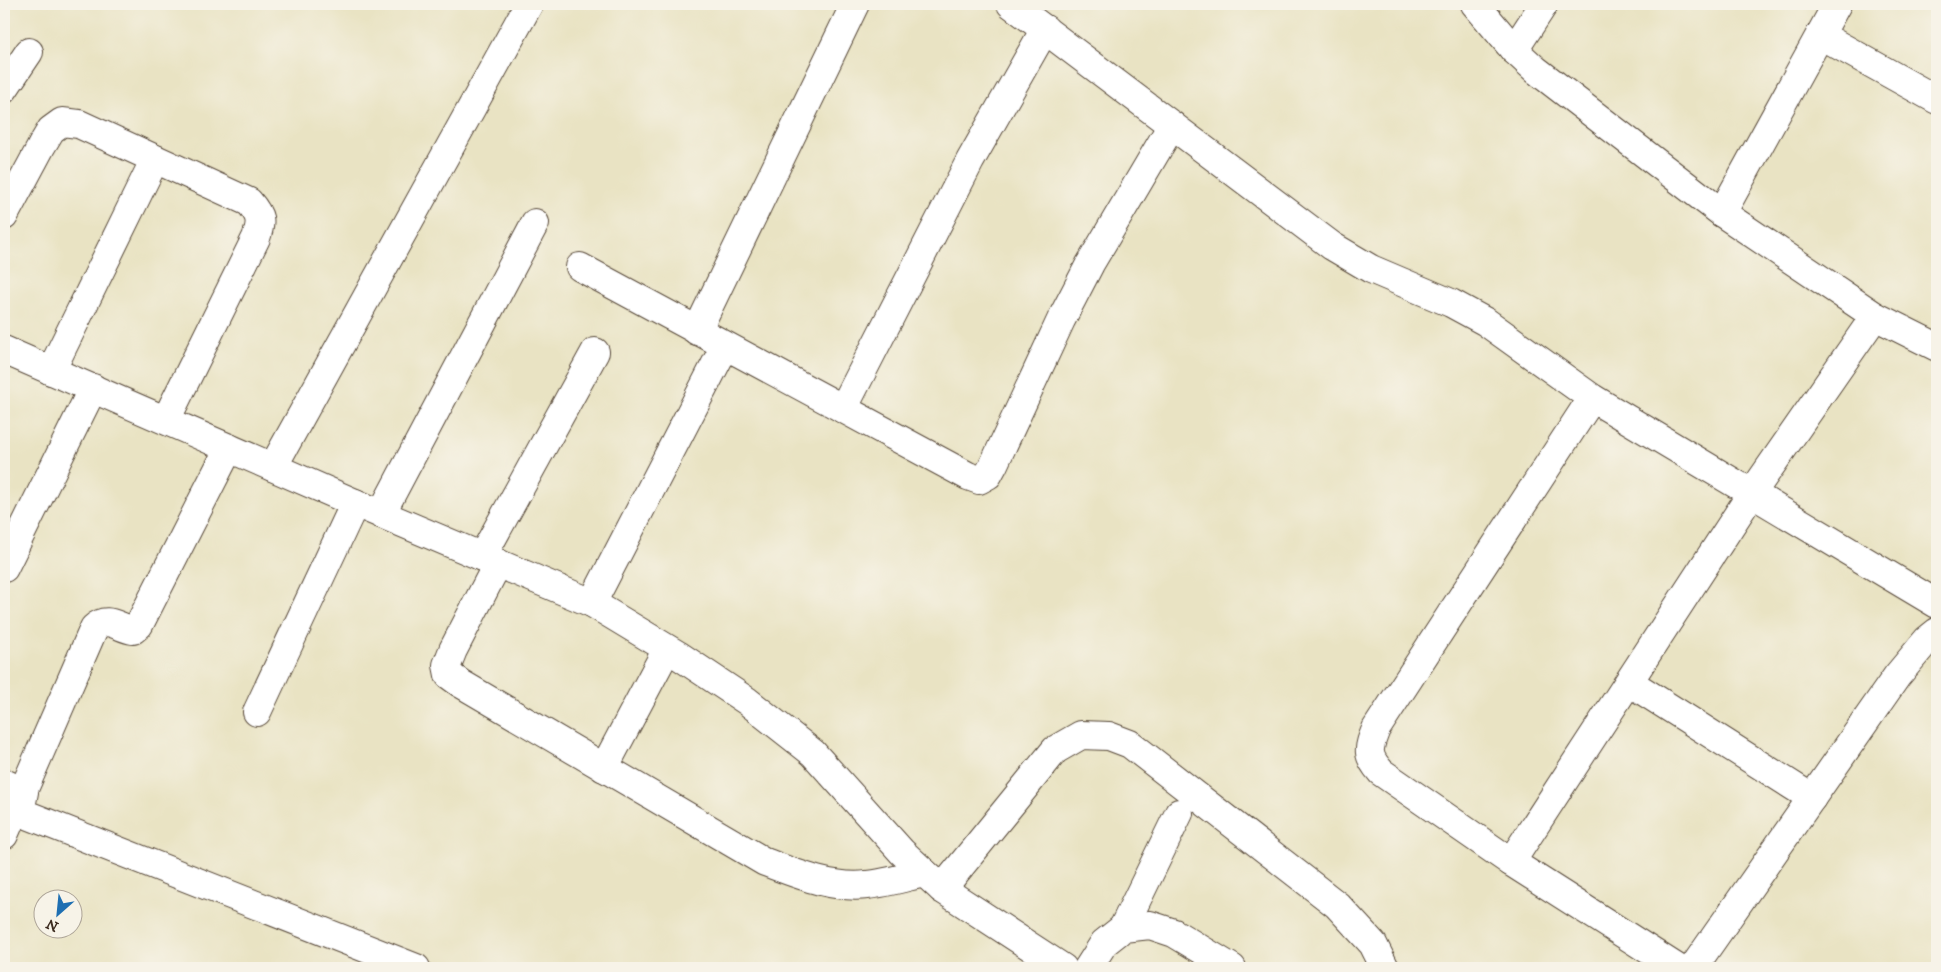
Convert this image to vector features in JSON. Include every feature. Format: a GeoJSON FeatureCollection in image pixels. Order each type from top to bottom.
{"type":"FeatureCollection","features":[{"type":"Feature","properties":{"kind":"street"},"geometry":{"type":"LineString","coordinates":[[273,467],[529,4]]}},
{"type":"Feature","properties":{"kind":"street"},"geometry":{"type":"LineString","coordinates":[[697,331],[855,4]]}},
{"type":"Feature","properties":{"kind":"street"},"geometry":{"type":"LineString","coordinates":[[1012,4],[1332,246],[1371,269],[1451,303],[1486,322],[1592,398],[1937,604]]}},
{"type":"Feature","properties":{"kind":"street"},"geometry":{"type":"LineString","coordinates":[[1475,4],[1514,50],[1536,70],[1722,213],[1875,316],[1937,347]]}},
{"type":"Feature","properties":{"kind":"street"},"geometry":{"type":"LineString","coordinates":[[1514,50],[1544,4]]}},
{"type":"Feature","properties":{"kind":"street"},"geometry":{"type":"LineString","coordinates":[[1722,213],[1837,4]]}},
{"type":"Feature","properties":{"kind":"street"},"geometry":{"type":"LineString","coordinates":[[843,409],[970,160],[1045,29]]}},
{"type":"Feature","properties":{"kind":"street"},"geometry":{"type":"LineString","coordinates":[[1820,35],[1937,100]]}},
{"type":"Feature","properties":{"kind":"street"},"geometry":{"type":"LineString","coordinates":[[4,88],[29,52]]}},
{"type":"Feature","properties":{"kind":"street"},"geometry":{"type":"LineString","coordinates":[[4,216],[51,130],[62,122],[79,124],[156,159],[249,202],[258,212],[261,225],[166,420]]}},
{"type":"Feature","properties":{"kind":"street"},"geometry":{"type":"LineString","coordinates":[[580,267],[968,476],[979,480],[988,475],[1061,320],[1090,264],[1172,125]]}},
{"type":"Feature","properties":{"kind":"street"},"geometry":{"type":"LineString","coordinates":[[51,371],[156,159]]}},
{"type":"Feature","properties":{"kind":"street"},"geometry":{"type":"LineString","coordinates":[[380,514],[535,223]]}},
{"type":"Feature","properties":{"kind":"street"},"geometry":{"type":"LineString","coordinates":[[1511,862],[1752,494],[1875,316]]}},
{"type":"Feature","properties":{"kind":"street"},"geometry":{"type":"LineString","coordinates":[[592,603],[725,346]]}},
{"type":"Feature","properties":{"kind":"street"},"geometry":{"type":"LineString","coordinates":[[4,350],[380,514],[592,603],[748,701],[813,754],[902,852],[933,881],[1063,968]]}},
{"type":"Feature","properties":{"kind":"street"},"geometry":{"type":"LineString","coordinates":[[595,352],[490,560],[452,650],[448,665],[449,675],[765,862],[807,878],[841,884],[866,885],[933,881],[1055,750],[1081,735],[1109,736],[1130,744],[1337,905],[1373,944],[1385,968]]}},
{"type":"Feature","properties":{"kind":"street"},"geometry":{"type":"LineString","coordinates":[[4,568],[93,388]]}},
{"type":"Feature","properties":{"kind":"street"},"geometry":{"type":"LineString","coordinates":[[1592,398],[1376,729],[1369,746],[1371,760],[1381,772],[1511,862],[1677,968]]}},
{"type":"Feature","properties":{"kind":"street"},"geometry":{"type":"LineString","coordinates":[[4,835],[14,788],[94,628],[100,622],[106,621],[133,630],[139,625],[229,448]]}},
{"type":"Feature","properties":{"kind":"street"},"geometry":{"type":"LineString","coordinates":[[257,712],[356,503]]}},
{"type":"Feature","properties":{"kind":"street"},"geometry":{"type":"LineString","coordinates":[[1693,968],[1897,676],[1927,640],[1937,632]]}},
{"type":"Feature","properties":{"kind":"street"},"geometry":{"type":"LineString","coordinates":[[604,768],[667,649]]}},
{"type":"Feature","properties":{"kind":"street"},"geometry":{"type":"LineString","coordinates":[[1629,682],[1812,798]]}},
{"type":"Feature","properties":{"kind":"street"},"geometry":{"type":"LineString","coordinates":[[14,788],[20,812],[416,968]]}},
{"type":"Feature","properties":{"kind":"street"},"geometry":{"type":"LineString","coordinates":[[1088,968],[1104,943],[1123,928],[1179,813]]}},
{"type":"Feature","properties":{"kind":"street"},"geometry":{"type":"LineString","coordinates":[[1123,928],[1150,926],[1174,933],[1232,968]]}}]}
